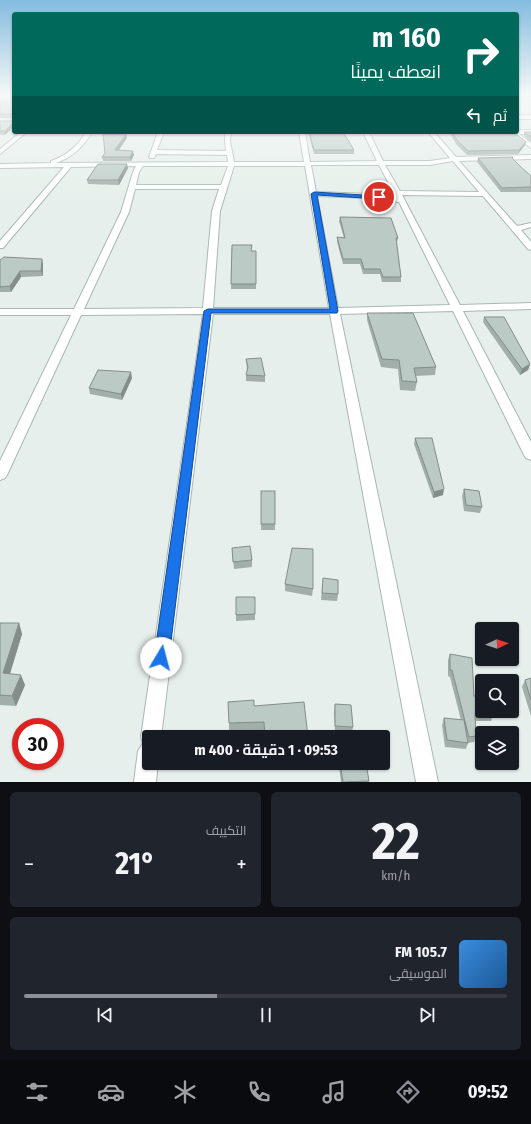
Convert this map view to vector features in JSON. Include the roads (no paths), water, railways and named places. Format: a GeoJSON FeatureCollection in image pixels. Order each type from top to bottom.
{"type":"FeatureCollection","features":[{"type":"Feature","properties":{"kind":"street"},"geometry":{"type":"LineString","coordinates":[[519,132],[531,132]]}},
{"type":"Feature","properties":{"kind":"street"},"geometry":{"type":"LineString","coordinates":[[0,152],[22,134]]}},
{"type":"Feature","properties":{"kind":"street"},"geometry":{"type":"LineString","coordinates":[[43,165],[73,154],[79,149],[88,134]]}},
{"type":"Feature","properties":{"kind":"street"},"geometry":{"type":"LineString","coordinates":[[0,475],[124,212],[136,172],[155,152],[160,134]]}},
{"type":"Feature","properties":{"kind":"street"},"geometry":{"type":"LineString","coordinates":[[152,730],[208,311],[217,202],[229,176],[230,158],[226,140],[228,134]]}},
{"type":"Feature","properties":{"kind":"street"},"geometry":{"type":"LineString","coordinates":[[302,134],[334,311],[427,782]]}},
{"type":"Feature","properties":{"kind":"street"},"geometry":{"type":"LineString","coordinates":[[367,134],[380,162],[415,225],[531,455]]}},
{"type":"Feature","properties":{"kind":"street"},"geometry":{"type":"LineString","coordinates":[[433,134],[531,247]]}},
{"type":"Feature","properties":{"kind":"street"},"geometry":{"type":"LineString","coordinates":[[516,134],[531,146]]}},
{"type":"Feature","properties":{"kind":"street"},"geometry":{"type":"LineString","coordinates":[[155,152],[308,163],[430,163],[454,159],[531,157]]}},
{"type":"Feature","properties":{"kind":"street"},"geometry":{"type":"LineString","coordinates":[[0,166],[145,164],[230,158]]}},
{"type":"Feature","properties":{"kind":"street"},"geometry":{"type":"LineString","coordinates":[[430,163],[467,174]]}},
{"type":"Feature","properties":{"kind":"street"},"geometry":{"type":"LineString","coordinates":[[0,246],[70,164]]}},
{"type":"Feature","properties":{"kind":"street"},"geometry":{"type":"LineString","coordinates":[[132,187],[224,187]]}},
{"type":"Feature","properties":{"kind":"street"},"geometry":{"type":"LineString","coordinates":[[314,194],[370,196],[485,194]]}},
{"type":"Feature","properties":{"kind":"street"},"geometry":{"type":"LineString","coordinates":[[516,228],[531,226]]}},
{"type":"Feature","properties":{"kind":"street"},"geometry":{"type":"LineString","coordinates":[[0,312],[334,311],[531,306]]}},
{"type":"Feature","properties":{"kind":"street"},"geometry":{"type":"LineString","coordinates":[[145,782],[147,770]]}}]}
